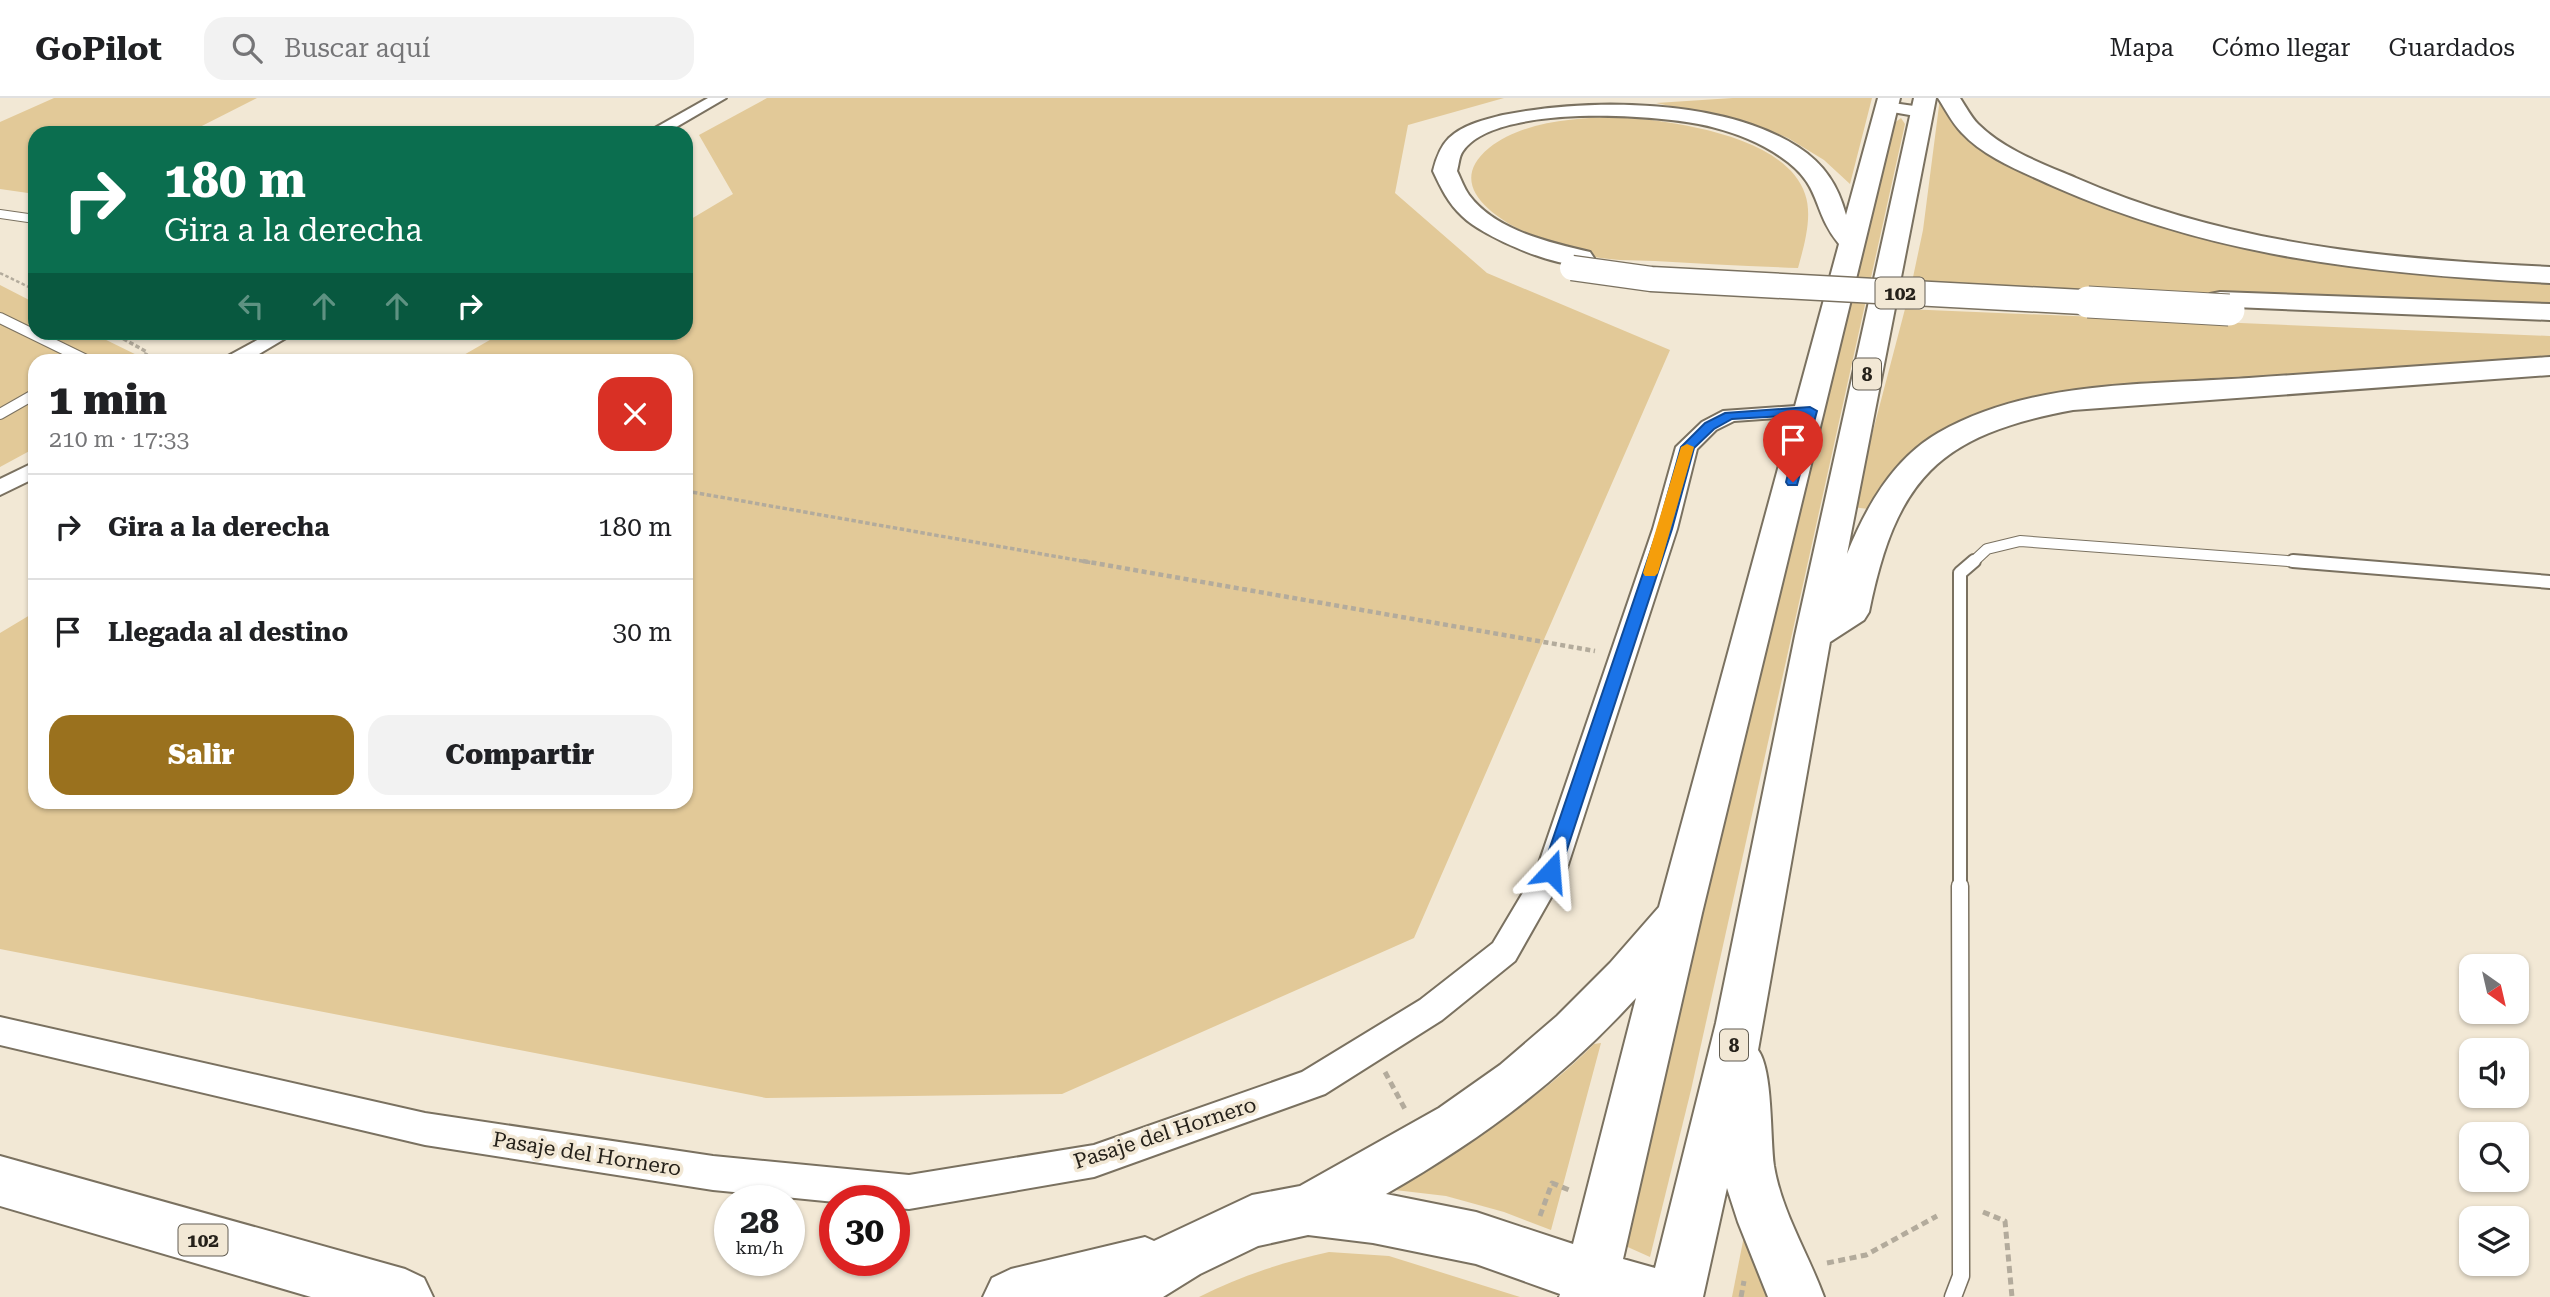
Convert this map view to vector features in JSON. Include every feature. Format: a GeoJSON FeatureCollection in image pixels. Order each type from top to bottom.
{"type":"FeatureCollection","features":[{"type":"Feature","properties":{"kind":"highway"},"geometry":{"type":"LineString","coordinates":[[1576,263],[1537,260],[1479,235],[1456,219],[1440,202],[1431,186],[1430,170],[1436,152],[1446,139],[1484,117],[1514,108],[1588,98]]}},
{"type":"Feature","properties":{"kind":"highway"},"geometry":{"type":"LineString","coordinates":[[1949,98],[1969,128],[2003,151],[2071,186],[2165,222],[2270,248],[2334,258],[2442,269],[2550,275]]}},
{"type":"Feature","properties":{"kind":"highway","name":"8"},"geometry":{"type":"LineString","coordinates":[[1590,1287],[1680,913],[1888,102]]}},
{"type":"Feature","properties":{"kind":"highway"},"geometry":{"type":"LineString","coordinates":[[1576,263],[1500,231],[1476,215],[1459,199],[1445,171],[1452,149],[1472,132],[1504,118],[1543,110],[1610,105],[1647,108],[1717,121],[1767,139],[1807,165],[1820,178],[1828,193],[1837,223],[1852,244]]}},
{"type":"Feature","properties":{"kind":"highway","name":"8"},"geometry":{"type":"LineString","coordinates":[[1675,1297],[1740,1023],[1814,636],[1923,105]]}},
{"type":"Feature","properties":{"kind":"highway","name":"102"},"geometry":{"type":"LineString","coordinates":[[1576,263],[1651,279],[2224,305],[2550,324]]}},
{"type":"Feature","properties":{"kind":"highway","name":"102"},"geometry":{"type":"LineString","coordinates":[[2224,305],[2550,312]]}},
{"type":"Feature","properties":{"kind":"highway"},"geometry":{"type":"LineString","coordinates":[[1814,636],[1851,612],[1867,547],[1885,510],[1911,470],[1936,450],[1969,431],[2006,415],[2054,403],[2096,397],[2550,366]]}},
{"type":"Feature","properties":{"kind":"highway"},"geometry":{"type":"LineString","coordinates":[[1112,1297],[1181,1255],[1252,1221],[1308,1210],[1457,1124],[1569,1037],[1651,949],[1680,913]]}},
{"type":"Feature","properties":{"kind":"highway"},"geometry":{"type":"LineString","coordinates":[[1740,1023],[1745,1126],[1755,1196],[1792,1284]]}},
{"type":"Feature","properties":{"kind":"highway","name":"102"},"geometry":{"type":"LineString","coordinates":[[0,1181],[405,1297]]}},
{"type":"Feature","properties":{"kind":"highway"},"geometry":{"type":"LineString","coordinates":[[1308,1210],[1430,1227],[1476,1238],[1590,1287],[1660,1297]]}},
{"type":"Feature","properties":{"kind":"highway"},"geometry":{"type":"LineString","coordinates":[[1011,1297],[1181,1255]]}},
{"type":"Feature","properties":{"kind":"street"},"geometry":{"type":"LineString","coordinates":[[667,126],[719,98]]}},
{"type":"Feature","properties":{"kind":"street"},"geometry":{"type":"LineString","coordinates":[[1888,102],[1923,105]]}},
{"type":"Feature","properties":{"kind":"street"},"geometry":{"type":"LineString","coordinates":[[246,354],[272,340]]}},
{"type":"Feature","properties":{"kind":"street","name":"Pasaje del Hornero"},"geometry":{"type":"LineString","coordinates":[[0,1031],[425,1129],[713,1173],[909,1192],[1094,1161],[1313,1083],[1431,1010],[1504,952],[1551,871],[1665,529],[1688,447],[1709,426],[1730,415],[1810,411]]}},
{"type":"Feature","properties":{"kind":"street"},"geometry":{"type":"LineString","coordinates":[[0,488],[28,473]]}},
{"type":"Feature","properties":{"kind":"lane"},"geometry":{"type":"LineString","coordinates":[[0,214],[28,218]]}},
{"type":"Feature","properties":{"kind":"lane"},"geometry":{"type":"LineString","coordinates":[[0,318],[28,332]]}},
{"type":"Feature","properties":{"kind":"lane"},"geometry":{"type":"LineString","coordinates":[[45,340],[74,354]]}},
{"type":"Feature","properties":{"kind":"lane"},"geometry":{"type":"LineString","coordinates":[[0,414],[28,398]]}},
{"type":"Feature","properties":{"kind":"lane"},"geometry":{"type":"LineString","coordinates":[[1952,1297],[1961,1276],[1960,573],[1987,549],[2020,541],[2550,582]]}},
{"type":"Feature","properties":{"kind":"path"},"geometry":{"type":"LineString","coordinates":[[0,273],[28,287]]}},
{"type":"Feature","properties":{"kind":"path"},"geometry":{"type":"LineString","coordinates":[[125,340],[147,352],[146,354]]}},
{"type":"Feature","properties":{"kind":"path"},"geometry":{"type":"LineString","coordinates":[[693,492],[1623,656]]}},
{"type":"Feature","properties":{"kind":"path"},"geometry":{"type":"LineString","coordinates":[[1371,1047],[1423,1144]]}},
{"type":"Feature","properties":{"kind":"path"},"geometry":{"type":"LineString","coordinates":[[1792,1284],[1866,1255],[1960,1204],[2006,1221],[2012,1297]]}},
{"type":"Feature","properties":{"kind":"shaded area"},"geometry":{"type":"Polygon","coordinates":[[[54,98],[257,98],[202,126],[28,126],[28,193],[0,189],[0,122],[54,98]]]}},
{"type":"Feature","properties":{"kind":"shaded area"},"geometry":{"type":"Polygon","coordinates":[[[767,98],[1504,98],[1408,125],[1395,193],[1487,273],[1670,350],[1414,938],[1062,1094],[766,1098],[0,949],[0,633],[28,616],[28,809],[693,809],[693,354],[465,354],[490,340],[693,340],[693,218],[733,194],[699,135],[767,98]]]}},
{"type":"Feature","properties":{"kind":"shaded area"},"geometry":{"type":"Polygon","coordinates":[[[1733,98],[1872,98],[1850,184],[1824,160],[1788,138],[1750,123],[1656,103],[1733,98]]]}},
{"type":"Feature","properties":{"kind":"shaded area"},"geometry":{"type":"Polygon","coordinates":[[[1940,98],[1989,148],[2195,234],[2550,279],[2550,303],[2139,292],[1912,282],[1923,230],[1940,98]]]}},
{"type":"Feature","properties":{"kind":"shaded area"},"geometry":{"type":"Polygon","coordinates":[[[1616,117],[1665,122],[1723,134],[1751,144],[1775,158],[1794,174],[1807,203],[1807,231],[1798,268],[1620,260],[1586,255],[1546,242],[1500,218],[1482,202],[1472,185],[1474,167],[1489,148],[1517,132],[1550,123],[1616,117]]]}},
{"type":"Feature","properties":{"kind":"shaded area"},"geometry":{"type":"Polygon","coordinates":[[[1901,118],[1905,124],[1691,1090],[1650,1257],[1621,1244],[1893,124],[1901,118]]]}},
{"type":"Feature","properties":{"kind":"shaded area"},"geometry":{"type":"Polygon","coordinates":[[[0,285],[28,299],[28,340],[106,340],[135,354],[28,354],[28,452],[0,467],[0,285]]]}},
{"type":"Feature","properties":{"kind":"shaded area"},"geometry":{"type":"Polygon","coordinates":[[[1905,309],[2550,336],[2550,360],[2106,392],[1930,441],[1894,468],[1868,509],[1853,507],[1905,309]]]}},
{"type":"Feature","properties":{"kind":"shaded area"},"geometry":{"type":"Polygon","coordinates":[[[1601,1043],[1551,1230],[1504,1212],[1446,1196],[1395,1190],[1393,1185],[1498,1122],[1548,1086],[1594,1044],[1601,1043]]]}},
{"type":"Feature","properties":{"kind":"shaded area"},"geometry":{"type":"Polygon","coordinates":[[[1745,1231],[1772,1297],[1732,1297],[1745,1231]]]}},
{"type":"Feature","properties":{"kind":"shaded area"},"geometry":{"type":"Polygon","coordinates":[[[1329,1252],[1389,1256],[1520,1297],[1199,1297],[1262,1270],[1329,1252]]]}},
{"type":"Feature","properties":{"kind":"slow traffic"},"geometry":{"type":"LineString","coordinates":[[1650,573],[1687,447]]}},
{"type":"Feature","properties":{"kind":"route"},"geometry":{"type":"LineString","coordinates":[[1551,871],[1665,529],[1688,447],[1709,426],[1730,415],[1810,411],[1793,482]]}}]}
